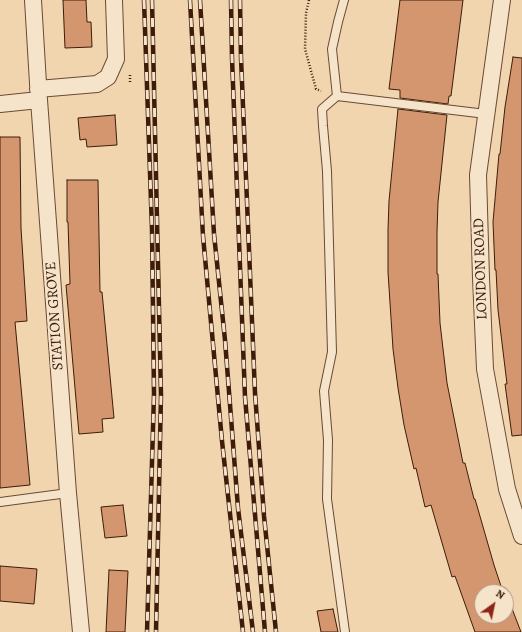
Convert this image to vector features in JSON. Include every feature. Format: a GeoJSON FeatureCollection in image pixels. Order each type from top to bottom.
{"type":"FeatureCollection","features":[{"type":"Feature","properties":{"kind":"street","name":"STATION GROVE"},"geometry":{"type":"LineString","coordinates":[[32,0],[68,493],[81,632]]}},
{"type":"Feature","properties":{"kind":"street"},"geometry":{"type":"LineString","coordinates":[[0,104],[97,84],[108,77],[116,59],[114,0]]}},
{"type":"Feature","properties":{"kind":"street","name":"LONDON ROAD"},"geometry":{"type":"LineString","coordinates":[[502,0],[478,175],[485,369],[507,489],[522,536]]}},
{"type":"Feature","properties":{"kind":"lane"},"geometry":{"type":"LineString","coordinates":[[337,96],[332,49],[344,0]]}},
{"type":"Feature","properties":{"kind":"lane"},"geometry":{"type":"LineString","coordinates":[[345,632],[327,499],[328,440],[324,391],[332,352],[328,171],[322,109],[337,96],[486,114]]}},
{"type":"Feature","properties":{"kind":"lane"},"geometry":{"type":"LineString","coordinates":[[0,502],[68,493]]}},
{"type":"Feature","properties":{"kind":"path"},"geometry":{"type":"LineString","coordinates":[[309,0],[306,13],[305,49],[310,74],[316,89],[337,96]]}},
{"type":"Feature","properties":{"kind":"building"},"geometry":{"type":"Polygon","coordinates":[[[63,0],[86,0],[87,22],[91,22],[92,47],[65,48],[63,0]]]}},
{"type":"Feature","properties":{"kind":"building"},"geometry":{"type":"Polygon","coordinates":[[[400,0],[463,0],[451,96],[449,96],[448,104],[400,98],[400,90],[389,89],[400,0]]]}},
{"type":"Feature","properties":{"kind":"building"},"geometry":{"type":"Polygon","coordinates":[[[513,57],[522,58],[522,435],[512,436],[505,384],[507,384],[498,310],[493,222],[499,154],[513,57]]]}},
{"type":"Feature","properties":{"kind":"building"},"geometry":{"type":"Polygon","coordinates":[[[398,109],[447,115],[438,202],[437,274],[440,323],[447,383],[463,463],[465,463],[474,499],[500,584],[474,584],[474,624],[514,624],[514,614],[521,632],[475,632],[455,576],[452,577],[431,505],[425,507],[416,468],[414,469],[404,425],[393,349],[388,272],[389,201],[398,109]]]}},
{"type":"Feature","properties":{"kind":"building"},"geometry":{"type":"Polygon","coordinates":[[[115,115],[117,145],[87,147],[86,139],[80,140],[78,118],[115,115]]]}},
{"type":"Feature","properties":{"kind":"building"},"geometry":{"type":"Polygon","coordinates":[[[0,137],[20,137],[21,228],[27,321],[15,322],[30,485],[0,488],[0,137]]]}},
{"type":"Feature","properties":{"kind":"building"},"geometry":{"type":"Polygon","coordinates":[[[67,180],[98,180],[100,292],[102,292],[114,418],[102,419],[103,432],[79,434],[66,285],[70,284],[67,222],[67,180]]]}},
{"type":"Feature","properties":{"kind":"building"},"geometry":{"type":"Polygon","coordinates":[[[123,505],[127,536],[105,538],[101,507],[123,505]]]}},
{"type":"Feature","properties":{"kind":"building"},"geometry":{"type":"Polygon","coordinates":[[[0,566],[37,569],[34,604],[0,601],[0,566]]]}},
{"type":"Feature","properties":{"kind":"building"},"geometry":{"type":"Polygon","coordinates":[[[109,570],[128,571],[125,632],[106,632],[109,570]]]}},
{"type":"Feature","properties":{"kind":"building"},"geometry":{"type":"Polygon","coordinates":[[[333,609],[338,632],[321,632],[317,611],[333,609]]]}},
{"type":"Feature","properties":{"kind":"railway"},"geometry":{"type":"LineString","coordinates":[[144,0],[152,230],[154,394],[147,632]]}},
{"type":"Feature","properties":{"kind":"railway"},"geometry":{"type":"LineString","coordinates":[[152,0],[161,395],[156,632]]}},
{"type":"Feature","properties":{"kind":"railway"},"geometry":{"type":"LineString","coordinates":[[190,0],[203,236],[222,441],[243,632]]}},
{"type":"Feature","properties":{"kind":"railway"},"geometry":{"type":"LineString","coordinates":[[200,0],[214,234],[225,340],[238,508],[253,632]]}},
{"type":"Feature","properties":{"kind":"railway"},"geometry":{"type":"LineString","coordinates":[[231,0],[245,397],[265,632]]}},
{"type":"Feature","properties":{"kind":"railway"},"geometry":{"type":"LineString","coordinates":[[240,0],[241,58],[255,393],[264,516],[276,632]]}}]}
